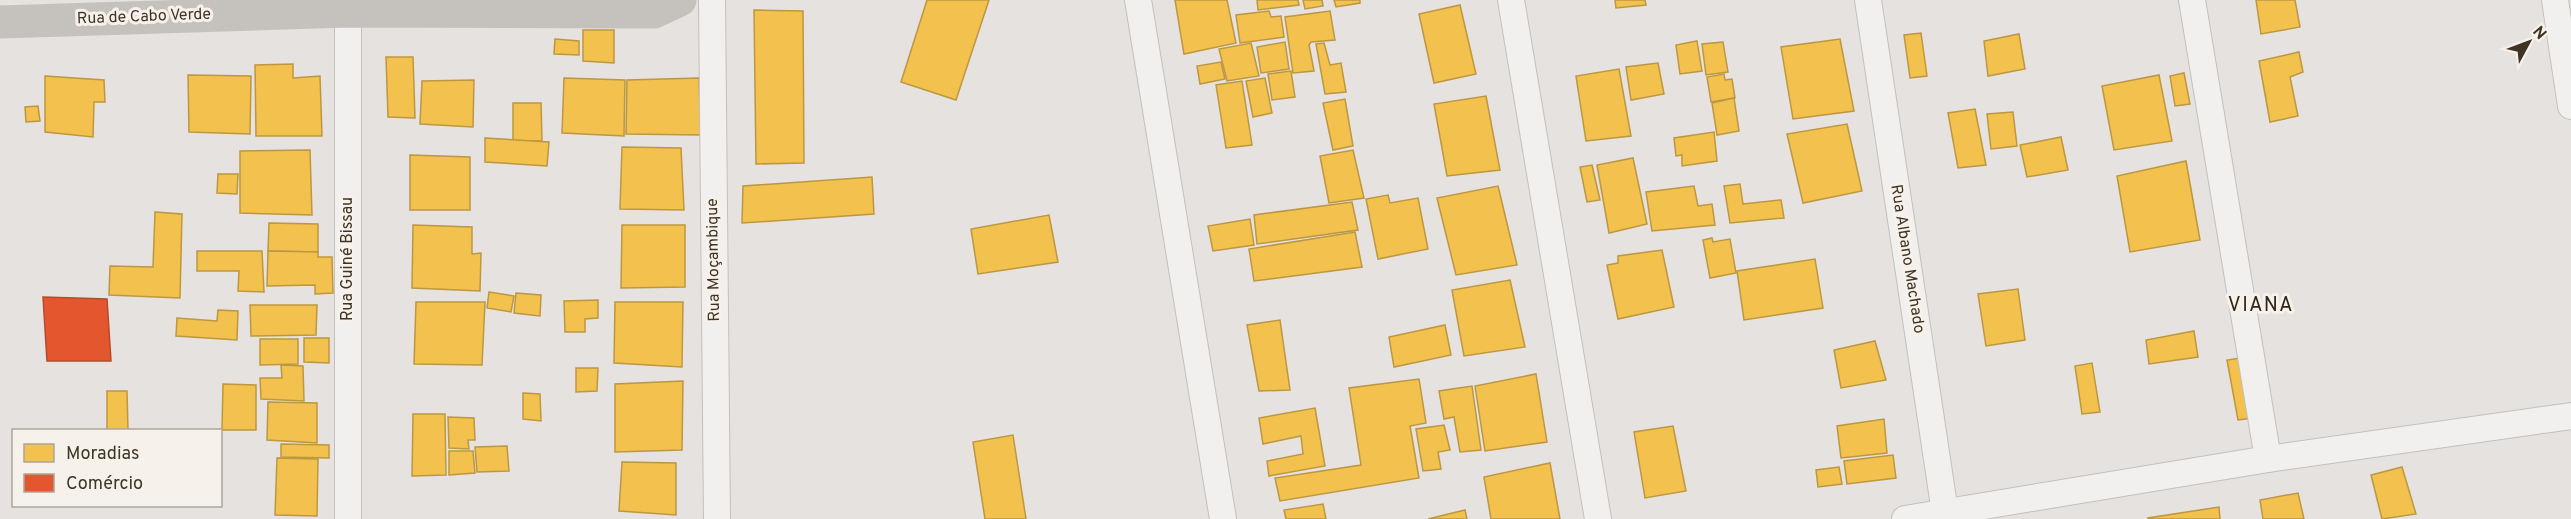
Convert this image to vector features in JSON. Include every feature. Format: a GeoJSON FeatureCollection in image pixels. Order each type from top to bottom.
{"type":"FeatureCollection","features":[{"type":"Feature","properties":{"kind":"main road","name":"Rua de Cabo Verde"},"geometry":{"type":"LineString","coordinates":[[0,22],[348,5],[654,12],[680,0]]}},
{"type":"Feature","properties":{"kind":"street","name":"Rua Moçambique"},"geometry":{"type":"LineString","coordinates":[[712,0],[717,519]]}},
{"type":"Feature","properties":{"kind":"street"},"geometry":{"type":"LineString","coordinates":[[1138,0],[1223,519]]}},
{"type":"Feature","properties":{"kind":"street"},"geometry":{"type":"LineString","coordinates":[[1511,0],[1598,519]]}},
{"type":"Feature","properties":{"kind":"street","name":"Rua Albano Machado"},"geometry":{"type":"LineString","coordinates":[[1868,0],[1945,516]]}},
{"type":"Feature","properties":{"kind":"street"},"geometry":{"type":"LineString","coordinates":[[2192,0],[2268,459]]}},
{"type":"Feature","properties":{"kind":"street"},"geometry":{"type":"LineString","coordinates":[[2555,0],[2571,106]]}},
{"type":"Feature","properties":{"kind":"street","name":"Rua Guiné Bissau"},"geometry":{"type":"LineString","coordinates":[[348,5],[348,519]]}},
{"type":"Feature","properties":{"kind":"street"},"geometry":{"type":"LineString","coordinates":[[1905,519],[1945,516],[2268,459],[2571,416]]}},
{"type":"Feature","properties":{"kind":"building: Moradias"},"geometry":{"type":"Polygon","coordinates":[[[927,0],[989,0],[956,100],[901,82],[927,0]]]}},
{"type":"Feature","properties":{"kind":"building: Moradias"},"geometry":{"type":"Polygon","coordinates":[[[1175,0],[1227,0],[1236,43],[1184,54],[1175,0]]]}},
{"type":"Feature","properties":{"kind":"building: Moradias"},"geometry":{"type":"Polygon","coordinates":[[[1257,0],[1298,0],[1299,5],[1258,10],[1257,0]]]}},
{"type":"Feature","properties":{"kind":"building: Moradias"},"geometry":{"type":"Polygon","coordinates":[[[1303,0],[1322,0],[1323,6],[1305,9],[1303,0]]]}},
{"type":"Feature","properties":{"kind":"building: Moradias"},"geometry":{"type":"Polygon","coordinates":[[[1334,0],[1360,0],[1360,3],[1336,7],[1334,0]]]}},
{"type":"Feature","properties":{"kind":"building: Moradias"},"geometry":{"type":"Polygon","coordinates":[[[1615,0],[1645,0],[1646,5],[1616,8],[1615,0]]]}},
{"type":"Feature","properties":{"kind":"building: Moradias"},"geometry":{"type":"Polygon","coordinates":[[[2256,0],[2295,0],[2300,27],[2261,34],[2256,0]]]}},
{"type":"Feature","properties":{"kind":"building: Moradias"},"geometry":{"type":"Polygon","coordinates":[[[1460,5],[1476,74],[1434,83],[1419,14],[1460,5]]]}},
{"type":"Feature","properties":{"kind":"building: Moradias"},"geometry":{"type":"Polygon","coordinates":[[[754,10],[803,11],[804,163],[756,164],[754,10]]]}},
{"type":"Feature","properties":{"kind":"building: Moradias"},"geometry":{"type":"Polygon","coordinates":[[[1269,11],[1271,17],[1281,16],[1284,37],[1240,43],[1236,15],[1269,11]]]}},
{"type":"Feature","properties":{"kind":"building: Moradias"},"geometry":{"type":"Polygon","coordinates":[[[1330,11],[1335,40],[1311,42],[1309,45],[1314,71],[1293,73],[1285,17],[1330,11]]]}},
{"type":"Feature","properties":{"kind":"building: Moradias"},"geometry":{"type":"Polygon","coordinates":[[[583,30],[614,30],[614,63],[583,61],[583,30]]]}},
{"type":"Feature","properties":{"kind":"building: Moradias"},"geometry":{"type":"Polygon","coordinates":[[[1921,33],[1927,76],[1910,78],[1904,35],[1921,33]]]}},
{"type":"Feature","properties":{"kind":"building: Moradias"},"geometry":{"type":"Polygon","coordinates":[[[2019,34],[2025,69],[1988,76],[1984,41],[2019,34]]]}},
{"type":"Feature","properties":{"kind":"building: Moradias"},"geometry":{"type":"Polygon","coordinates":[[[555,39],[579,41],[579,55],[554,54],[555,39]]]}},
{"type":"Feature","properties":{"kind":"building: Moradias"},"geometry":{"type":"Polygon","coordinates":[[[1840,39],[1854,111],[1793,119],[1781,47],[1840,39]]]}},
{"type":"Feature","properties":{"kind":"building: Moradias"},"geometry":{"type":"Polygon","coordinates":[[[1697,41],[1702,71],[1680,74],[1676,45],[1697,41]]]}},
{"type":"Feature","properties":{"kind":"building: Moradias"},"geometry":{"type":"Polygon","coordinates":[[[1285,42],[1289,69],[1261,73],[1257,47],[1285,42]]]}},
{"type":"Feature","properties":{"kind":"building: Moradias"},"geometry":{"type":"Polygon","coordinates":[[[1723,42],[1728,72],[1706,75],[1702,44],[1723,42]]]}},
{"type":"Feature","properties":{"kind":"building: Moradias"},"geometry":{"type":"Polygon","coordinates":[[[1251,43],[1259,76],[1227,81],[1219,49],[1251,43]]]}},
{"type":"Feature","properties":{"kind":"building: Moradias"},"geometry":{"type":"Polygon","coordinates":[[[1324,43],[1330,65],[1341,63],[1346,92],[1325,94],[1316,44],[1324,43]]]}},
{"type":"Feature","properties":{"kind":"building: Moradias"},"geometry":{"type":"Polygon","coordinates":[[[2299,52],[2303,72],[2290,77],[2298,116],[2270,122],[2259,61],[2299,52]]]}},
{"type":"Feature","properties":{"kind":"building: Moradias"},"geometry":{"type":"Polygon","coordinates":[[[386,57],[413,57],[415,118],[388,117],[386,57]]]}},
{"type":"Feature","properties":{"kind":"building: Moradias"},"geometry":{"type":"Polygon","coordinates":[[[1221,62],[1225,79],[1200,84],[1197,66],[1221,62]]]}},
{"type":"Feature","properties":{"kind":"building: Moradias"},"geometry":{"type":"Polygon","coordinates":[[[1658,63],[1664,94],[1631,100],[1626,67],[1658,63]]]}},
{"type":"Feature","properties":{"kind":"building: Moradias"},"geometry":{"type":"Polygon","coordinates":[[[293,64],[293,78],[320,76],[322,136],[256,136],[255,65],[293,64]]]}},
{"type":"Feature","properties":{"kind":"building: Moradias"},"geometry":{"type":"Polygon","coordinates":[[[1619,69],[1631,136],[1586,141],[1576,76],[1619,69]]]}},
{"type":"Feature","properties":{"kind":"building: Moradias"},"geometry":{"type":"Polygon","coordinates":[[[1291,71],[1295,97],[1272,100],[1268,74],[1291,71]]]}},
{"type":"Feature","properties":{"kind":"building: Moradias"},"geometry":{"type":"Polygon","coordinates":[[[2184,73],[2190,104],[2175,106],[2170,76],[2184,73]]]}},
{"type":"Feature","properties":{"kind":"building: Moradias"},"geometry":{"type":"Polygon","coordinates":[[[1724,74],[1725,80],[1732,79],[1735,98],[1711,102],[1707,77],[1724,74]]]}},
{"type":"Feature","properties":{"kind":"building: Moradias"},"geometry":{"type":"Polygon","coordinates":[[[188,75],[251,76],[250,134],[189,132],[188,75]]]}},
{"type":"Feature","properties":{"kind":"building: Moradias"},"geometry":{"type":"Polygon","coordinates":[[[2159,75],[2172,141],[2114,150],[2102,86],[2159,75]]]}},
{"type":"Feature","properties":{"kind":"building: Moradias"},"geometry":{"type":"Polygon","coordinates":[[[45,76],[104,80],[105,102],[94,102],[93,137],[45,132],[45,76]]]}},
{"type":"Feature","properties":{"kind":"building: Moradias"},"geometry":{"type":"Polygon","coordinates":[[[564,78],[625,80],[624,136],[562,133],[564,78]]]}},
{"type":"Feature","properties":{"kind":"building: Moradias"},"geometry":{"type":"Polygon","coordinates":[[[699,78],[701,135],[626,134],[627,80],[699,78]]]}},
{"type":"Feature","properties":{"kind":"building: Moradias"},"geometry":{"type":"Polygon","coordinates":[[[1265,78],[1272,113],[1253,117],[1246,81],[1265,78]]]}},
{"type":"Feature","properties":{"kind":"building: Moradias"},"geometry":{"type":"Polygon","coordinates":[[[474,80],[473,127],[420,124],[422,81],[474,80]]]}},
{"type":"Feature","properties":{"kind":"building: Moradias"},"geometry":{"type":"Polygon","coordinates":[[[1242,81],[1252,145],[1226,148],[1216,85],[1242,81]]]}},
{"type":"Feature","properties":{"kind":"building: Moradias"},"geometry":{"type":"Polygon","coordinates":[[[1486,96],[1500,170],[1447,176],[1434,104],[1486,96]]]}},
{"type":"Feature","properties":{"kind":"building: Moradias"},"geometry":{"type":"Polygon","coordinates":[[[1734,98],[1739,131],[1717,135],[1712,103],[1734,98]]]}},
{"type":"Feature","properties":{"kind":"building: Moradias"},"geometry":{"type":"Polygon","coordinates":[[[1345,99],[1353,146],[1333,150],[1323,103],[1345,99]]]}},
{"type":"Feature","properties":{"kind":"building: Moradias"},"geometry":{"type":"Polygon","coordinates":[[[513,103],[541,103],[542,141],[513,141],[513,103]]]}},
{"type":"Feature","properties":{"kind":"building: Moradias"},"geometry":{"type":"Polygon","coordinates":[[[38,106],[40,121],[26,122],[25,107],[38,106]]]}},
{"type":"Feature","properties":{"kind":"building: Moradias"},"geometry":{"type":"Polygon","coordinates":[[[1975,109],[1986,165],[1958,168],[1948,113],[1975,109]]]}},
{"type":"Feature","properties":{"kind":"building: Moradias"},"geometry":{"type":"Polygon","coordinates":[[[2013,112],[2017,146],[1991,149],[1987,114],[2013,112]]]}},
{"type":"Feature","properties":{"kind":"building: Moradias"},"geometry":{"type":"Polygon","coordinates":[[[1847,124],[1862,191],[1803,203],[1787,134],[1847,124]]]}},
{"type":"Feature","properties":{"kind":"building: Moradias"},"geometry":{"type":"Polygon","coordinates":[[[1714,132],[1717,161],[1682,166],[1682,155],[1676,156],[1674,138],[1714,132]]]}},
{"type":"Feature","properties":{"kind":"building: Moradias"},"geometry":{"type":"Polygon","coordinates":[[[2061,137],[2068,170],[2027,177],[2020,145],[2061,137]]]}},
{"type":"Feature","properties":{"kind":"building: Moradias"},"geometry":{"type":"Polygon","coordinates":[[[485,138],[549,142],[547,166],[485,162],[485,138]]]}},
{"type":"Feature","properties":{"kind":"building: Moradias"},"geometry":{"type":"Polygon","coordinates":[[[622,147],[681,148],[684,210],[620,209],[622,147]]]}},
{"type":"Feature","properties":{"kind":"building: Moradias"},"geometry":{"type":"Polygon","coordinates":[[[310,150],[312,215],[240,213],[240,151],[310,150]]]}},
{"type":"Feature","properties":{"kind":"building: Moradias"},"geometry":{"type":"Polygon","coordinates":[[[1353,150],[1364,198],[1329,203],[1320,156],[1353,150]]]}},
{"type":"Feature","properties":{"kind":"building: Moradias"},"geometry":{"type":"Polygon","coordinates":[[[410,155],[470,157],[470,210],[410,210],[410,155]]]}},
{"type":"Feature","properties":{"kind":"building: Moradias"},"geometry":{"type":"Polygon","coordinates":[[[1633,158],[1647,224],[1609,233],[1597,165],[1633,158]]]}},
{"type":"Feature","properties":{"kind":"building: Moradias"},"geometry":{"type":"Polygon","coordinates":[[[2186,161],[2200,240],[2130,252],[2117,176],[2186,161]]]}},
{"type":"Feature","properties":{"kind":"building: Moradias"},"geometry":{"type":"Polygon","coordinates":[[[1592,165],[1600,200],[1587,202],[1580,167],[1592,165]]]}},
{"type":"Feature","properties":{"kind":"building: Moradias"},"geometry":{"type":"Polygon","coordinates":[[[218,174],[238,174],[237,194],[217,193],[218,174]]]}},
{"type":"Feature","properties":{"kind":"building: Moradias"},"geometry":{"type":"Polygon","coordinates":[[[872,177],[874,214],[742,223],[743,186],[872,177]]]}},
{"type":"Feature","properties":{"kind":"building: Moradias"},"geometry":{"type":"Polygon","coordinates":[[[1740,184],[1743,204],[1781,200],[1784,218],[1730,223],[1724,186],[1740,184]]]}},
{"type":"Feature","properties":{"kind":"building: Moradias"},"geometry":{"type":"Polygon","coordinates":[[[1498,186],[1517,265],[1456,275],[1437,198],[1498,186]]]}},
{"type":"Feature","properties":{"kind":"building: Moradias"},"geometry":{"type":"Polygon","coordinates":[[[1694,186],[1698,206],[1712,204],[1715,225],[1652,231],[1646,192],[1694,186]]]}},
{"type":"Feature","properties":{"kind":"building: Moradias"},"geometry":{"type":"Polygon","coordinates":[[[1388,195],[1390,203],[1418,198],[1428,249],[1378,259],[1366,199],[1388,195]]]}},
{"type":"Feature","properties":{"kind":"building: Moradias"},"geometry":{"type":"Polygon","coordinates":[[[1352,202],[1358,230],[1257,244],[1254,215],[1352,202]]]}},
{"type":"Feature","properties":{"kind":"building: Moradias"},"geometry":{"type":"Polygon","coordinates":[[[155,212],[182,214],[180,298],[109,295],[110,266],[153,267],[155,212]]]}},
{"type":"Feature","properties":{"kind":"building: Moradias"},"geometry":{"type":"Polygon","coordinates":[[[1049,215],[1058,262],[978,274],[971,229],[1049,215]]]}},
{"type":"Feature","properties":{"kind":"building: Moradias"},"geometry":{"type":"Polygon","coordinates":[[[1250,219],[1254,245],[1213,251],[1208,226],[1250,219]]]}},
{"type":"Feature","properties":{"kind":"building: Moradias"},"geometry":{"type":"Polygon","coordinates":[[[269,223],[318,224],[318,252],[268,251],[269,223]]]}},
{"type":"Feature","properties":{"kind":"building: Moradias"},"geometry":{"type":"Polygon","coordinates":[[[413,225],[472,227],[472,254],[481,253],[480,291],[412,288],[413,225]]]}},
{"type":"Feature","properties":{"kind":"building: Moradias"},"geometry":{"type":"Polygon","coordinates":[[[622,225],[685,225],[685,287],[621,288],[622,225]]]}},
{"type":"Feature","properties":{"kind":"building: Moradias"},"geometry":{"type":"Polygon","coordinates":[[[1355,232],[1362,267],[1254,281],[1249,249],[1355,232]]]}},
{"type":"Feature","properties":{"kind":"building: Moradias"},"geometry":{"type":"Polygon","coordinates":[[[1712,238],[1713,242],[1730,239],[1736,273],[1710,278],[1703,240],[1712,238]]]}},
{"type":"Feature","properties":{"kind":"building: Moradias"},"geometry":{"type":"Polygon","coordinates":[[[1662,250],[1674,307],[1618,319],[1607,265],[1618,263],[1618,256],[1662,250]]]}},
{"type":"Feature","properties":{"kind":"building: Moradias"},"geometry":{"type":"Polygon","coordinates":[[[197,251],[262,251],[264,292],[238,291],[239,271],[197,271],[197,251]]]}},
{"type":"Feature","properties":{"kind":"building: Moradias"},"geometry":{"type":"Polygon","coordinates":[[[268,251],[318,252],[318,257],[332,257],[333,293],[315,294],[315,285],[267,286],[268,251]]]}},
{"type":"Feature","properties":{"kind":"building: Moradias"},"geometry":{"type":"Polygon","coordinates":[[[1815,259],[1823,308],[1744,320],[1737,271],[1815,259]]]}},
{"type":"Feature","properties":{"kind":"building: Moradias"},"geometry":{"type":"Polygon","coordinates":[[[1510,280],[1525,347],[1464,356],[1452,290],[1510,280]]]}},
{"type":"Feature","properties":{"kind":"building: Moradias"},"geometry":{"type":"Polygon","coordinates":[[[2018,289],[2025,340],[1986,346],[1978,294],[2018,289]]]}},
{"type":"Feature","properties":{"kind":"building: Moradias"},"geometry":{"type":"Polygon","coordinates":[[[489,292],[514,296],[511,312],[487,308],[489,292]]]}},
{"type":"Feature","properties":{"kind":"building: Moradias"},"geometry":{"type":"Polygon","coordinates":[[[516,293],[541,295],[540,316],[514,313],[516,293]]]}},
{"type":"Feature","properties":{"kind":"building: Moradias"},"geometry":{"type":"Polygon","coordinates":[[[598,300],[598,318],[585,319],[585,332],[565,332],[564,301],[598,300]]]}},
{"type":"Feature","properties":{"kind":"building: Moradias"},"geometry":{"type":"Polygon","coordinates":[[[416,302],[485,302],[482,365],[414,364],[416,302]]]}},
{"type":"Feature","properties":{"kind":"building: Moradias"},"geometry":{"type":"Polygon","coordinates":[[[615,302],[683,302],[682,367],[614,363],[615,302]]]}},
{"type":"Feature","properties":{"kind":"building: Moradias"},"geometry":{"type":"Polygon","coordinates":[[[250,305],[317,305],[316,335],[251,336],[250,305]]]}},
{"type":"Feature","properties":{"kind":"building: Moradias"},"geometry":{"type":"Polygon","coordinates":[[[218,310],[238,311],[237,340],[176,336],[177,318],[217,321],[218,310]]]}},
{"type":"Feature","properties":{"kind":"building: Moradias"},"geometry":{"type":"Polygon","coordinates":[[[1280,320],[1290,390],[1259,391],[1247,325],[1280,320]]]}},
{"type":"Feature","properties":{"kind":"building: Moradias"},"geometry":{"type":"Polygon","coordinates":[[[1445,325],[1451,355],[1394,367],[1389,337],[1445,325]]]}},
{"type":"Feature","properties":{"kind":"building: Moradias"},"geometry":{"type":"Polygon","coordinates":[[[2194,331],[2198,357],[2149,364],[2146,340],[2194,331]]]}},
{"type":"Feature","properties":{"kind":"building: Moradias"},"geometry":{"type":"Polygon","coordinates":[[[304,338],[329,338],[329,363],[304,362],[304,338]]]}},
{"type":"Feature","properties":{"kind":"building: Moradias"},"geometry":{"type":"Polygon","coordinates":[[[260,339],[298,339],[298,364],[260,365],[260,339]]]}},
{"type":"Feature","properties":{"kind":"building: Moradias"},"geometry":{"type":"Polygon","coordinates":[[[1875,341],[1886,380],[1841,388],[1834,350],[1875,341]]]}},
{"type":"Feature","properties":{"kind":"building: Moradias"},"geometry":{"type":"Polygon","coordinates":[[[2240,358],[2253,418],[2238,420],[2227,360],[2240,358]]]}},
{"type":"Feature","properties":{"kind":"building: Moradias"},"geometry":{"type":"Polygon","coordinates":[[[2092,363],[2100,412],[2082,414],[2075,366],[2092,363]]]}},
{"type":"Feature","properties":{"kind":"building: Moradias"},"geometry":{"type":"Polygon","coordinates":[[[281,365],[303,366],[304,401],[261,399],[260,378],[282,378],[281,365]]]}},
{"type":"Feature","properties":{"kind":"building: Moradias"},"geometry":{"type":"Polygon","coordinates":[[[576,368],[598,368],[597,391],[576,392],[576,368]]]}},
{"type":"Feature","properties":{"kind":"building: Moradias"},"geometry":{"type":"Polygon","coordinates":[[[1536,374],[1547,442],[1485,451],[1475,386],[1536,374]]]}},
{"type":"Feature","properties":{"kind":"building: Moradias"},"geometry":{"type":"Polygon","coordinates":[[[1419,379],[1426,423],[1410,426],[1419,478],[1280,501],[1275,478],[1361,465],[1349,388],[1419,379]]]}},
{"type":"Feature","properties":{"kind":"building: Moradias"},"geometry":{"type":"Polygon","coordinates":[[[683,381],[682,450],[615,452],[615,384],[683,381]]]}},
{"type":"Feature","properties":{"kind":"building: Moradias"},"geometry":{"type":"Polygon","coordinates":[[[223,384],[256,385],[256,430],[222,430],[223,384]]]}},
{"type":"Feature","properties":{"kind":"building: Moradias"},"geometry":{"type":"Polygon","coordinates":[[[1472,386],[1481,450],[1460,452],[1454,417],[1444,419],[1439,391],[1472,386]]]}},
{"type":"Feature","properties":{"kind":"building: Moradias"},"geometry":{"type":"Polygon","coordinates":[[[107,391],[127,391],[128,429],[107,429],[107,391]]]}},
{"type":"Feature","properties":{"kind":"building: Moradias"},"geometry":{"type":"Polygon","coordinates":[[[523,393],[540,394],[541,421],[523,419],[523,393]]]}},
{"type":"Feature","properties":{"kind":"building: Moradias"},"geometry":{"type":"Polygon","coordinates":[[[268,402],[317,403],[317,443],[267,440],[268,402]]]}},
{"type":"Feature","properties":{"kind":"building: Moradias"},"geometry":{"type":"Polygon","coordinates":[[[1315,408],[1325,466],[1269,476],[1267,461],[1303,454],[1301,436],[1263,444],[1259,418],[1315,408]]]}},
{"type":"Feature","properties":{"kind":"building: Moradias"},"geometry":{"type":"Polygon","coordinates":[[[413,414],[445,414],[446,475],[412,476],[413,414]]]}},
{"type":"Feature","properties":{"kind":"building: Moradias"},"geometry":{"type":"Polygon","coordinates":[[[448,417],[474,418],[475,440],[468,440],[469,449],[449,448],[448,417]]]}},
{"type":"Feature","properties":{"kind":"building: Moradias"},"geometry":{"type":"Polygon","coordinates":[[[1884,419],[1887,453],[1841,458],[1837,426],[1884,419]]]}},
{"type":"Feature","properties":{"kind":"building: Moradias"},"geometry":{"type":"Polygon","coordinates":[[[1444,425],[1450,450],[1438,452],[1441,469],[1423,471],[1416,429],[1444,425]]]}},
{"type":"Feature","properties":{"kind":"building: Moradias"},"geometry":{"type":"Polygon","coordinates":[[[1673,426],[1686,491],[1645,498],[1634,432],[1673,426]]]}},
{"type":"Feature","properties":{"kind":"building: Moradias"},"geometry":{"type":"Polygon","coordinates":[[[1013,435],[1026,519],[985,519],[973,442],[1013,435]]]}},
{"type":"Feature","properties":{"kind":"building: Moradias"},"geometry":{"type":"Polygon","coordinates":[[[281,444],[329,445],[329,458],[281,457],[281,444]]]}},
{"type":"Feature","properties":{"kind":"building: Moradias"},"geometry":{"type":"Polygon","coordinates":[[[507,446],[509,471],[477,472],[475,447],[507,446]]]}},
{"type":"Feature","properties":{"kind":"building: Moradias"},"geometry":{"type":"Polygon","coordinates":[[[449,451],[473,451],[475,473],[449,475],[449,451]]]}},
{"type":"Feature","properties":{"kind":"building: Moradias"},"geometry":{"type":"Polygon","coordinates":[[[1893,455],[1896,478],[1847,484],[1844,461],[1893,455]]]}},
{"type":"Feature","properties":{"kind":"building: Moradias"},"geometry":{"type":"Polygon","coordinates":[[[277,458],[318,459],[317,516],[275,515],[277,458]]]}},
{"type":"Feature","properties":{"kind":"building: Moradias"},"geometry":{"type":"Polygon","coordinates":[[[622,462],[676,463],[676,515],[619,511],[622,462]]]}},
{"type":"Feature","properties":{"kind":"building: Moradias"},"geometry":{"type":"Polygon","coordinates":[[[1550,463],[1560,519],[1491,519],[1484,477],[1550,463]]]}},
{"type":"Feature","properties":{"kind":"building: Moradias"},"geometry":{"type":"Polygon","coordinates":[[[1839,467],[1842,484],[1818,487],[1816,470],[1839,467]]]}},
{"type":"Feature","properties":{"kind":"building: Moradias"},"geometry":{"type":"Polygon","coordinates":[[[2402,467],[2416,514],[2382,519],[2371,475],[2402,467]]]}},
{"type":"Feature","properties":{"kind":"building: Moradias"},"geometry":{"type":"Polygon","coordinates":[[[2298,493],[2304,519],[2263,519],[2260,500],[2298,493]]]}},
{"type":"Feature","properties":{"kind":"building: Moradias"},"geometry":{"type":"Polygon","coordinates":[[[1323,504],[1326,519],[1286,519],[1284,510],[1323,504]]]}},
{"type":"Feature","properties":{"kind":"building: Moradias"},"geometry":{"type":"Polygon","coordinates":[[[2219,507],[2220,519],[2148,519],[2148,518],[2219,507]]]}},
{"type":"Feature","properties":{"kind":"building: Moradias"},"geometry":{"type":"Polygon","coordinates":[[[1465,510],[1467,519],[1428,519],[1465,510]]]}},
{"type":"Feature","properties":{"kind":"building: Comércio"},"geometry":{"type":"Polygon","coordinates":[[[43,297],[107,299],[111,361],[47,361],[43,297]]]}},
{"type":"Feature","properties":{"kind":"district","name":"VIANA"},"geometry":{"type":"Point","coordinates":[2261,306]}}]}
